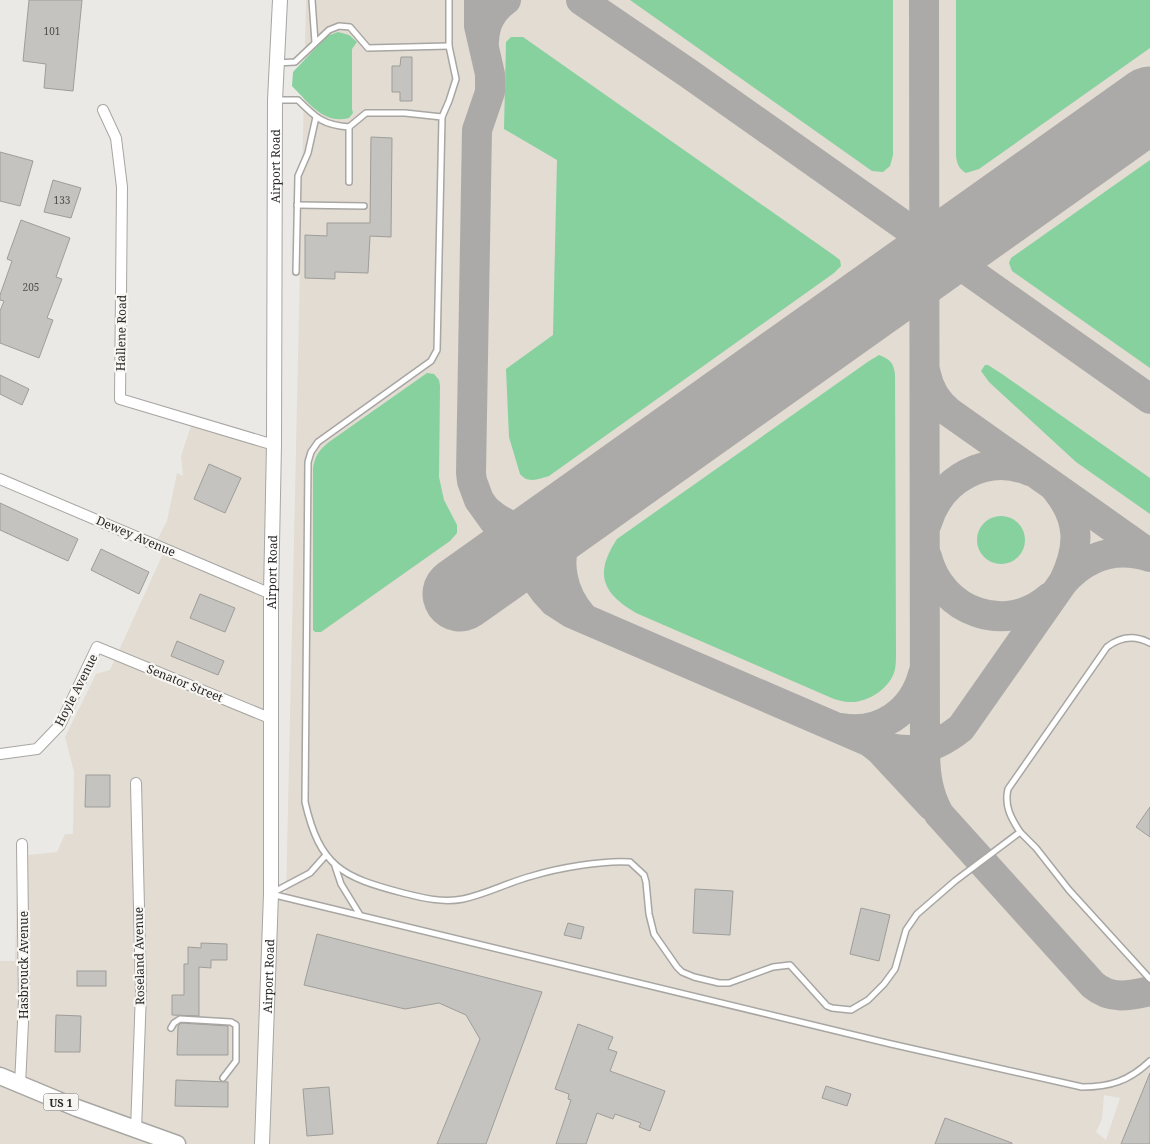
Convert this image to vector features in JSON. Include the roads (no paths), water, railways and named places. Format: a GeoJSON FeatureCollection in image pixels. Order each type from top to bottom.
{"type":"FeatureCollection","features":[{"type":"Feature","properties":{"kind":"main road","name":"Airport Road"},"geometry":{"type":"LineString","coordinates":[[262,1144],[271,894],[271,594],[274,445],[276,63],[280,0]]}},
{"type":"Feature","properties":{"kind":"main road","name":"US 1"},"geometry":{"type":"LineString","coordinates":[[0,1076],[136,1130],[177,1144]]}},
{"type":"Feature","properties":{"kind":"street","name":"Hallene Road"},"geometry":{"type":"LineString","coordinates":[[103,110],[116,138],[122,187],[120,399],[274,445]]}},
{"type":"Feature","properties":{"kind":"street","name":"Dewey Avenue"},"geometry":{"type":"LineString","coordinates":[[0,479],[271,594]]}},
{"type":"Feature","properties":{"kind":"street","name":"Senator Street"},"geometry":{"type":"LineString","coordinates":[[98,647],[272,719]]}},
{"type":"Feature","properties":{"kind":"street","name":"Hoyle Avenue"},"geometry":{"type":"LineString","coordinates":[[0,754],[37,749],[60,725],[98,647]]}},
{"type":"Feature","properties":{"kind":"street","name":"Roseland Avenue"},"geometry":{"type":"LineString","coordinates":[[136,783],[140,992],[136,1130]]}},
{"type":"Feature","properties":{"kind":"street","name":"Hasbrouck Avenue"},"geometry":{"type":"LineString","coordinates":[[20,1085],[24,1001],[22,844]]}},
{"type":"Feature","properties":{"kind":"lane"},"geometry":{"type":"LineString","coordinates":[[312,0],[315,42]]}},
{"type":"Feature","properties":{"kind":"lane"},"geometry":{"type":"LineString","coordinates":[[449,0],[449,46],[456,79],[442,118],[437,350],[431,361],[318,442],[309,455],[305,802],[309,822],[326,855],[335,865],[363,882],[416,896],[443,900],[463,899],[483,894],[527,877],[546,872],[611,861],[630,862],[644,875],[649,914],[654,934],[679,970],[694,977],[719,983],[729,983],[774,967],[790,965],[827,1006],[846,1010],[857,1008],[884,984],[895,969],[906,930],[918,914],[941,892],[1020,832]]}},
{"type":"Feature","properties":{"kind":"lane"},"geometry":{"type":"LineString","coordinates":[[276,63],[295,62],[328,30],[339,26],[350,27],[368,48],[449,46]]}},
{"type":"Feature","properties":{"kind":"lane"},"geometry":{"type":"LineString","coordinates":[[276,100],[298,100],[316,117],[328,124],[349,127],[366,113],[405,113],[442,118]]}},
{"type":"Feature","properties":{"kind":"lane"},"geometry":{"type":"LineString","coordinates":[[296,272],[298,176],[308,153],[316,117]]}},
{"type":"Feature","properties":{"kind":"lane"},"geometry":{"type":"LineString","coordinates":[[349,127],[349,182]]}},
{"type":"Feature","properties":{"kind":"lane"},"geometry":{"type":"LineString","coordinates":[[297,205],[364,206]]}},
{"type":"Feature","properties":{"kind":"lane"},"geometry":{"type":"LineString","coordinates":[[1150,642],[1125,638],[1107,647],[1018,772],[1008,789],[1006,798],[1010,817],[1020,832],[1036,848],[1069,890],[1150,978]]}},
{"type":"Feature","properties":{"kind":"lane"},"geometry":{"type":"LineString","coordinates":[[271,894],[310,873],[326,855]]}},
{"type":"Feature","properties":{"kind":"lane"},"geometry":{"type":"LineString","coordinates":[[335,865],[341,884],[360,915]]}},
{"type":"Feature","properties":{"kind":"lane"},"geometry":{"type":"LineString","coordinates":[[271,894],[872,1040],[1082,1087],[1115,1084],[1132,1075],[1150,1061]]}},
{"type":"Feature","properties":{"kind":"lane"},"geometry":{"type":"LineString","coordinates":[[171,1028],[174,1022],[180,1019],[231,1022],[236,1025],[236,1061],[223,1078]]}}]}
